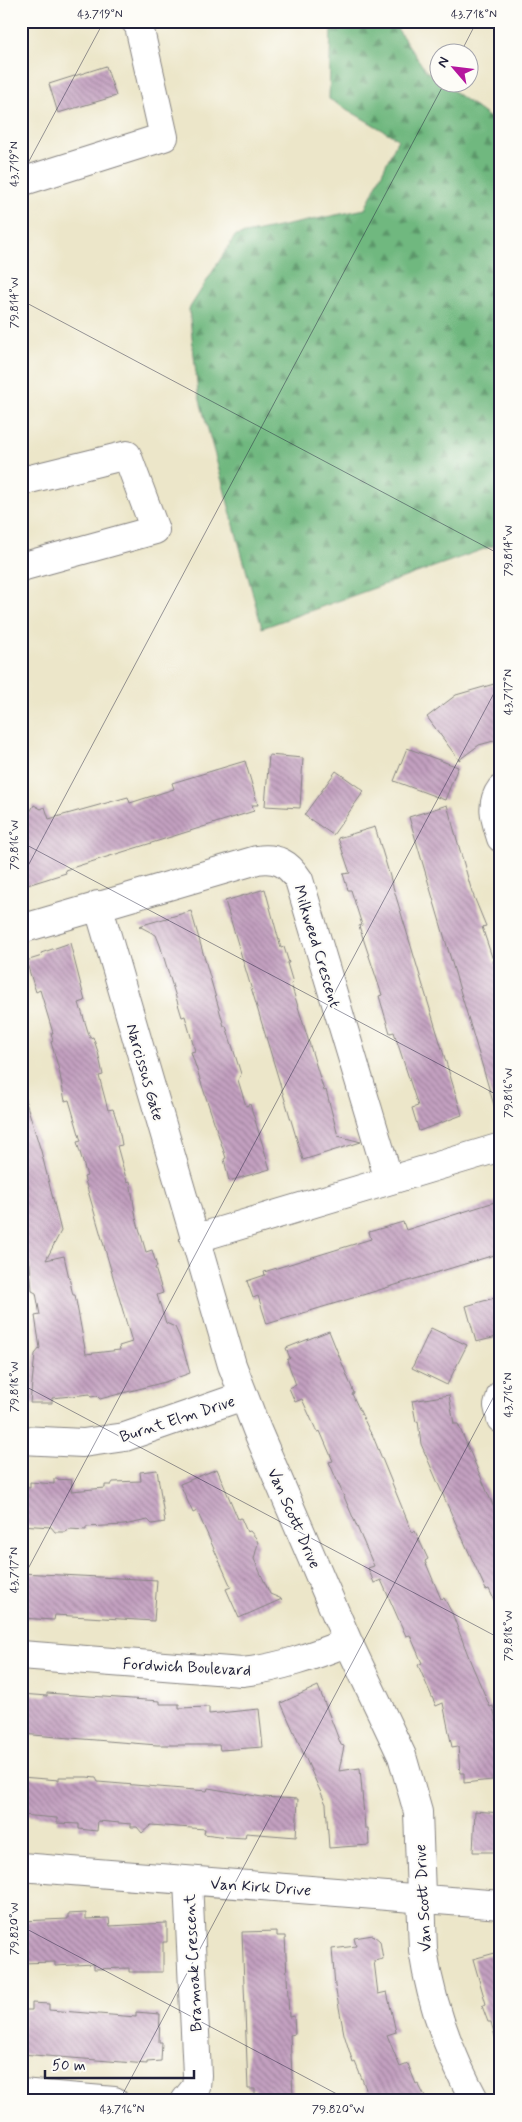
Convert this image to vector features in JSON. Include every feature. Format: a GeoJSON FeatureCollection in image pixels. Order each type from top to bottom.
{"type":"FeatureCollection","features":[{"type":"Feature","properties":{"kind":"street"},"geometry":{"type":"LineString","coordinates":[[21,182],[164,137],[139,26],[135,21]]}},
{"type":"Feature","properties":{"kind":"street"},"geometry":{"type":"LineString","coordinates":[[21,476],[26,480],[127,455],[154,530],[21,567]]}},
{"type":"Feature","properties":{"kind":"street"},"geometry":{"type":"LineString","coordinates":[[501,789],[494,803],[493,813],[501,838]]}},
{"type":"Feature","properties":{"kind":"street","name":"Milkweed Crescent"},"geometry":{"type":"LineString","coordinates":[[21,929],[257,860],[269,858],[279,860],[293,871],[299,880],[389,1180]]}},
{"type":"Feature","properties":{"kind":"street","name":"Narcissus Gate"},"geometry":{"type":"LineString","coordinates":[[98,906],[194,1239]]}},
{"type":"Feature","properties":{"kind":"street"},"geometry":{"type":"LineString","coordinates":[[194,1239],[501,1147]]}},
{"type":"Feature","properties":{"kind":"street","name":"Van Scott Drive"},"geometry":{"type":"LineString","coordinates":[[194,1239],[243,1396],[348,1642],[402,1756],[418,1812],[423,1950],[431,1992],[452,2054],[475,2101]]}},
{"type":"Feature","properties":{"kind":"street"},"geometry":{"type":"LineString","coordinates":[[501,1394],[498,1406],[501,1419]]}},
{"type":"Feature","properties":{"kind":"street","name":"Burnt Elm Drive"},"geometry":{"type":"LineString","coordinates":[[21,1440],[83,1443],[125,1437],[243,1396]]}},
{"type":"Feature","properties":{"kind":"street","name":"Fordwich Boulevard"},"geometry":{"type":"LineString","coordinates":[[21,1655],[242,1672],[271,1668],[314,1657],[348,1642]]}},
{"type":"Feature","properties":{"kind":"street","name":"Van Kirk Drive"},"geometry":{"type":"LineString","coordinates":[[21,1867],[188,1881],[295,1887],[501,1905]]}},
{"type":"Feature","properties":{"kind":"street","name":"Bramoak Crescent"},"geometry":{"type":"LineString","coordinates":[[185,2101],[196,2087],[197,2075],[188,1881]]}},
{"type":"Feature","properties":{"kind":"street"},"geometry":{"type":"LineString","coordinates":[[21,2093],[114,2101]]}},
{"type":"Feature","properties":{"kind":"green space"},"geometry":{"type":"Polygon","coordinates":[[[331,21],[392,21],[426,71],[430,74],[430,92],[455,92],[501,126],[501,543],[262,628],[198,393],[189,309],[235,236],[365,209],[398,139],[329,99],[331,21]]]}},
{"type":"Feature","properties":{"kind":"building"},"geometry":{"type":"Polygon","coordinates":[[[106,66],[116,96],[58,113],[49,84],[106,66]]]}},
{"type":"Feature","properties":{"kind":"building"},"geometry":{"type":"Polygon","coordinates":[[[501,682],[501,739],[479,745],[459,760],[427,717],[456,695],[501,682]]]}},
{"type":"Feature","properties":{"kind":"building"},"geometry":{"type":"Polygon","coordinates":[[[407,748],[458,767],[445,800],[394,781],[407,748]]]}},
{"type":"Feature","properties":{"kind":"building"},"geometry":{"type":"Polygon","coordinates":[[[269,755],[303,758],[300,808],[265,806],[269,755]]]}},
{"type":"Feature","properties":{"kind":"building"},"geometry":{"type":"Polygon","coordinates":[[[245,761],[258,805],[252,805],[254,811],[65,870],[66,873],[21,887],[21,815],[30,812],[34,805],[41,809],[45,807],[49,819],[128,797],[130,803],[174,789],[172,783],[245,761]]]}},
{"type":"Feature","properties":{"kind":"building"},"geometry":{"type":"Polygon","coordinates":[[[336,771],[364,791],[333,835],[304,815],[336,771]]]}},
{"type":"Feature","properties":{"kind":"building"},"geometry":{"type":"Polygon","coordinates":[[[447,805],[472,892],[486,926],[482,927],[494,963],[497,962],[501,976],[501,1112],[496,1112],[409,817],[447,805]]]}},
{"type":"Feature","properties":{"kind":"building"},"geometry":{"type":"Polygon","coordinates":[[[375,827],[462,1115],[419,1131],[412,1108],[418,1106],[394,1032],[390,1033],[379,996],[382,995],[359,926],[362,925],[351,890],[348,890],[343,874],[350,873],[338,838],[375,827]]]}},
{"type":"Feature","properties":{"kind":"building"},"geometry":{"type":"Polygon","coordinates":[[[265,889],[281,948],[284,947],[289,963],[287,963],[293,983],[291,984],[324,1091],[326,1090],[338,1136],[361,1142],[303,1160],[225,901],[265,889]]]}},
{"type":"Feature","properties":{"kind":"building"},"geometry":{"type":"Polygon","coordinates":[[[191,911],[224,1026],[226,1026],[241,1074],[238,1080],[246,1106],[250,1104],[270,1169],[229,1181],[224,1159],[226,1158],[191,1052],[195,1051],[185,1016],[182,1017],[160,945],[156,935],[139,926],[191,911]]]}},
{"type":"Feature","properties":{"kind":"building"},"geometry":{"type":"Polygon","coordinates":[[[70,943],[85,1001],[79,1003],[90,1038],[93,1037],[98,1052],[103,1075],[99,1076],[108,1110],[113,1109],[118,1124],[122,1145],[117,1146],[127,1182],[130,1181],[136,1218],[146,1252],[152,1250],[157,1267],[155,1268],[163,1293],[157,1295],[166,1323],[175,1327],[180,1338],[190,1373],[165,1382],[100,1399],[97,1396],[91,1397],[90,1394],[52,1398],[52,1403],[30,1403],[35,1354],[40,1348],[35,1316],[40,1315],[36,1293],[32,1291],[30,1264],[21,1236],[21,1100],[25,1099],[41,1151],[61,1231],[46,1260],[64,1256],[73,1295],[75,1295],[86,1354],[120,1350],[119,1346],[132,1342],[84,1177],[87,1176],[77,1142],[81,1141],[69,1100],[65,1101],[51,1042],[53,1041],[51,1033],[53,1033],[40,990],[36,992],[26,961],[42,956],[41,953],[70,943]]]}},
{"type":"Feature","properties":{"kind":"building"},"geometry":{"type":"Polygon","coordinates":[[[501,1200],[501,1253],[267,1324],[258,1296],[253,1298],[247,1281],[265,1275],[264,1272],[371,1239],[369,1232],[403,1222],[406,1230],[501,1200]]]}},
{"type":"Feature","properties":{"kind":"building"},"geometry":{"type":"Polygon","coordinates":[[[501,1296],[501,1336],[476,1342],[466,1306],[501,1296]]]}},
{"type":"Feature","properties":{"kind":"building"},"geometry":{"type":"Polygon","coordinates":[[[431,1328],[467,1345],[447,1385],[412,1368],[431,1328]]]}},
{"type":"Feature","properties":{"kind":"building"},"geometry":{"type":"Polygon","coordinates":[[[329,1331],[354,1393],[352,1394],[372,1434],[412,1532],[415,1531],[428,1559],[425,1561],[441,1599],[444,1598],[452,1613],[490,1707],[493,1706],[501,1745],[501,1779],[464,1783],[464,1773],[460,1773],[458,1746],[452,1747],[443,1703],[436,1706],[418,1665],[422,1663],[410,1635],[406,1636],[381,1580],[374,1583],[368,1568],[374,1566],[329,1462],[333,1461],[320,1431],[317,1432],[302,1399],[295,1402],[289,1388],[296,1385],[287,1360],[290,1358],[286,1348],[329,1331]]]}},
{"type":"Feature","properties":{"kind":"building"},"geometry":{"type":"Polygon","coordinates":[[[449,1395],[454,1424],[458,1424],[501,1524],[501,1615],[489,1589],[486,1590],[421,1444],[418,1421],[416,1422],[412,1401],[449,1395]]]}},
{"type":"Feature","properties":{"kind":"building"},"geometry":{"type":"Polygon","coordinates":[[[217,1469],[238,1519],[241,1518],[247,1532],[250,1531],[256,1538],[258,1543],[254,1559],[270,1594],[282,1599],[239,1618],[226,1589],[231,1587],[197,1511],[193,1513],[180,1484],[217,1469]]]}},
{"type":"Feature","properties":{"kind":"building"},"geometry":{"type":"Polygon","coordinates":[[[157,1470],[165,1522],[152,1524],[148,1520],[124,1525],[86,1527],[86,1530],[69,1529],[65,1532],[55,1532],[51,1527],[21,1525],[21,1487],[30,1488],[30,1482],[54,1484],[54,1479],[72,1480],[71,1491],[105,1488],[105,1485],[111,1485],[113,1482],[141,1481],[140,1472],[157,1470]]]}},
{"type":"Feature","properties":{"kind":"building"},"geometry":{"type":"Polygon","coordinates":[[[21,1573],[157,1580],[154,1621],[55,1615],[54,1620],[21,1618],[21,1573]]]}},
{"type":"Feature","properties":{"kind":"building"},"geometry":{"type":"Polygon","coordinates":[[[318,1686],[341,1745],[344,1746],[339,1771],[360,1768],[365,1828],[368,1828],[369,1845],[329,1848],[326,1804],[281,1703],[318,1686]]]}},
{"type":"Feature","properties":{"kind":"building"},"geometry":{"type":"Polygon","coordinates":[[[47,1693],[160,1701],[160,1704],[179,1704],[179,1708],[209,1707],[209,1714],[259,1709],[263,1747],[220,1750],[219,1745],[157,1745],[21,1734],[21,1694],[47,1696],[47,1693]]]}},
{"type":"Feature","properties":{"kind":"building"},"geometry":{"type":"Polygon","coordinates":[[[21,1777],[59,1780],[59,1777],[87,1777],[96,1778],[98,1782],[207,1791],[208,1788],[262,1797],[298,1799],[296,1837],[246,1833],[245,1838],[228,1837],[204,1834],[205,1829],[151,1825],[142,1833],[137,1827],[131,1827],[131,1824],[98,1821],[97,1831],[79,1829],[79,1824],[57,1823],[57,1818],[21,1815],[21,1777]]]}},
{"type":"Feature","properties":{"kind":"building"},"geometry":{"type":"Polygon","coordinates":[[[475,1811],[501,1813],[501,1852],[473,1852],[475,1811]]]}},
{"type":"Feature","properties":{"kind":"building"},"geometry":{"type":"Polygon","coordinates":[[[86,1913],[86,1919],[109,1918],[110,1926],[167,1923],[167,1942],[163,1942],[163,1972],[129,1972],[129,1968],[94,1969],[94,1964],[55,1966],[55,1962],[21,1963],[21,1921],[68,1919],[68,1914],[86,1913]]]}},
{"type":"Feature","properties":{"kind":"building"},"geometry":{"type":"Polygon","coordinates":[[[277,1931],[277,1936],[285,1936],[289,2017],[294,2016],[295,2034],[290,2035],[293,2096],[255,2097],[255,2089],[248,2089],[242,1932],[277,1931]]]}},
{"type":"Feature","properties":{"kind":"building"},"geometry":{"type":"Polygon","coordinates":[[[373,1935],[380,1941],[383,1959],[374,1961],[378,1994],[387,1992],[396,2032],[387,2035],[400,2067],[408,2064],[416,2084],[418,2083],[427,2101],[371,2101],[355,2062],[353,2063],[344,2034],[335,1986],[332,1949],[356,1946],[354,1938],[373,1935]]]}},
{"type":"Feature","properties":{"kind":"building"},"geometry":{"type":"Polygon","coordinates":[[[495,1953],[496,1957],[501,1956],[501,2040],[496,2040],[491,2022],[488,2022],[482,2006],[486,2004],[473,1959],[495,1953]]]}},
{"type":"Feature","properties":{"kind":"building"},"geometry":{"type":"Polygon","coordinates":[[[32,2003],[49,2004],[49,2010],[136,2017],[136,2012],[160,2014],[159,2042],[162,2042],[161,2061],[147,2062],[147,2064],[21,2054],[25,2010],[32,2010],[32,2003]]]}}]}
